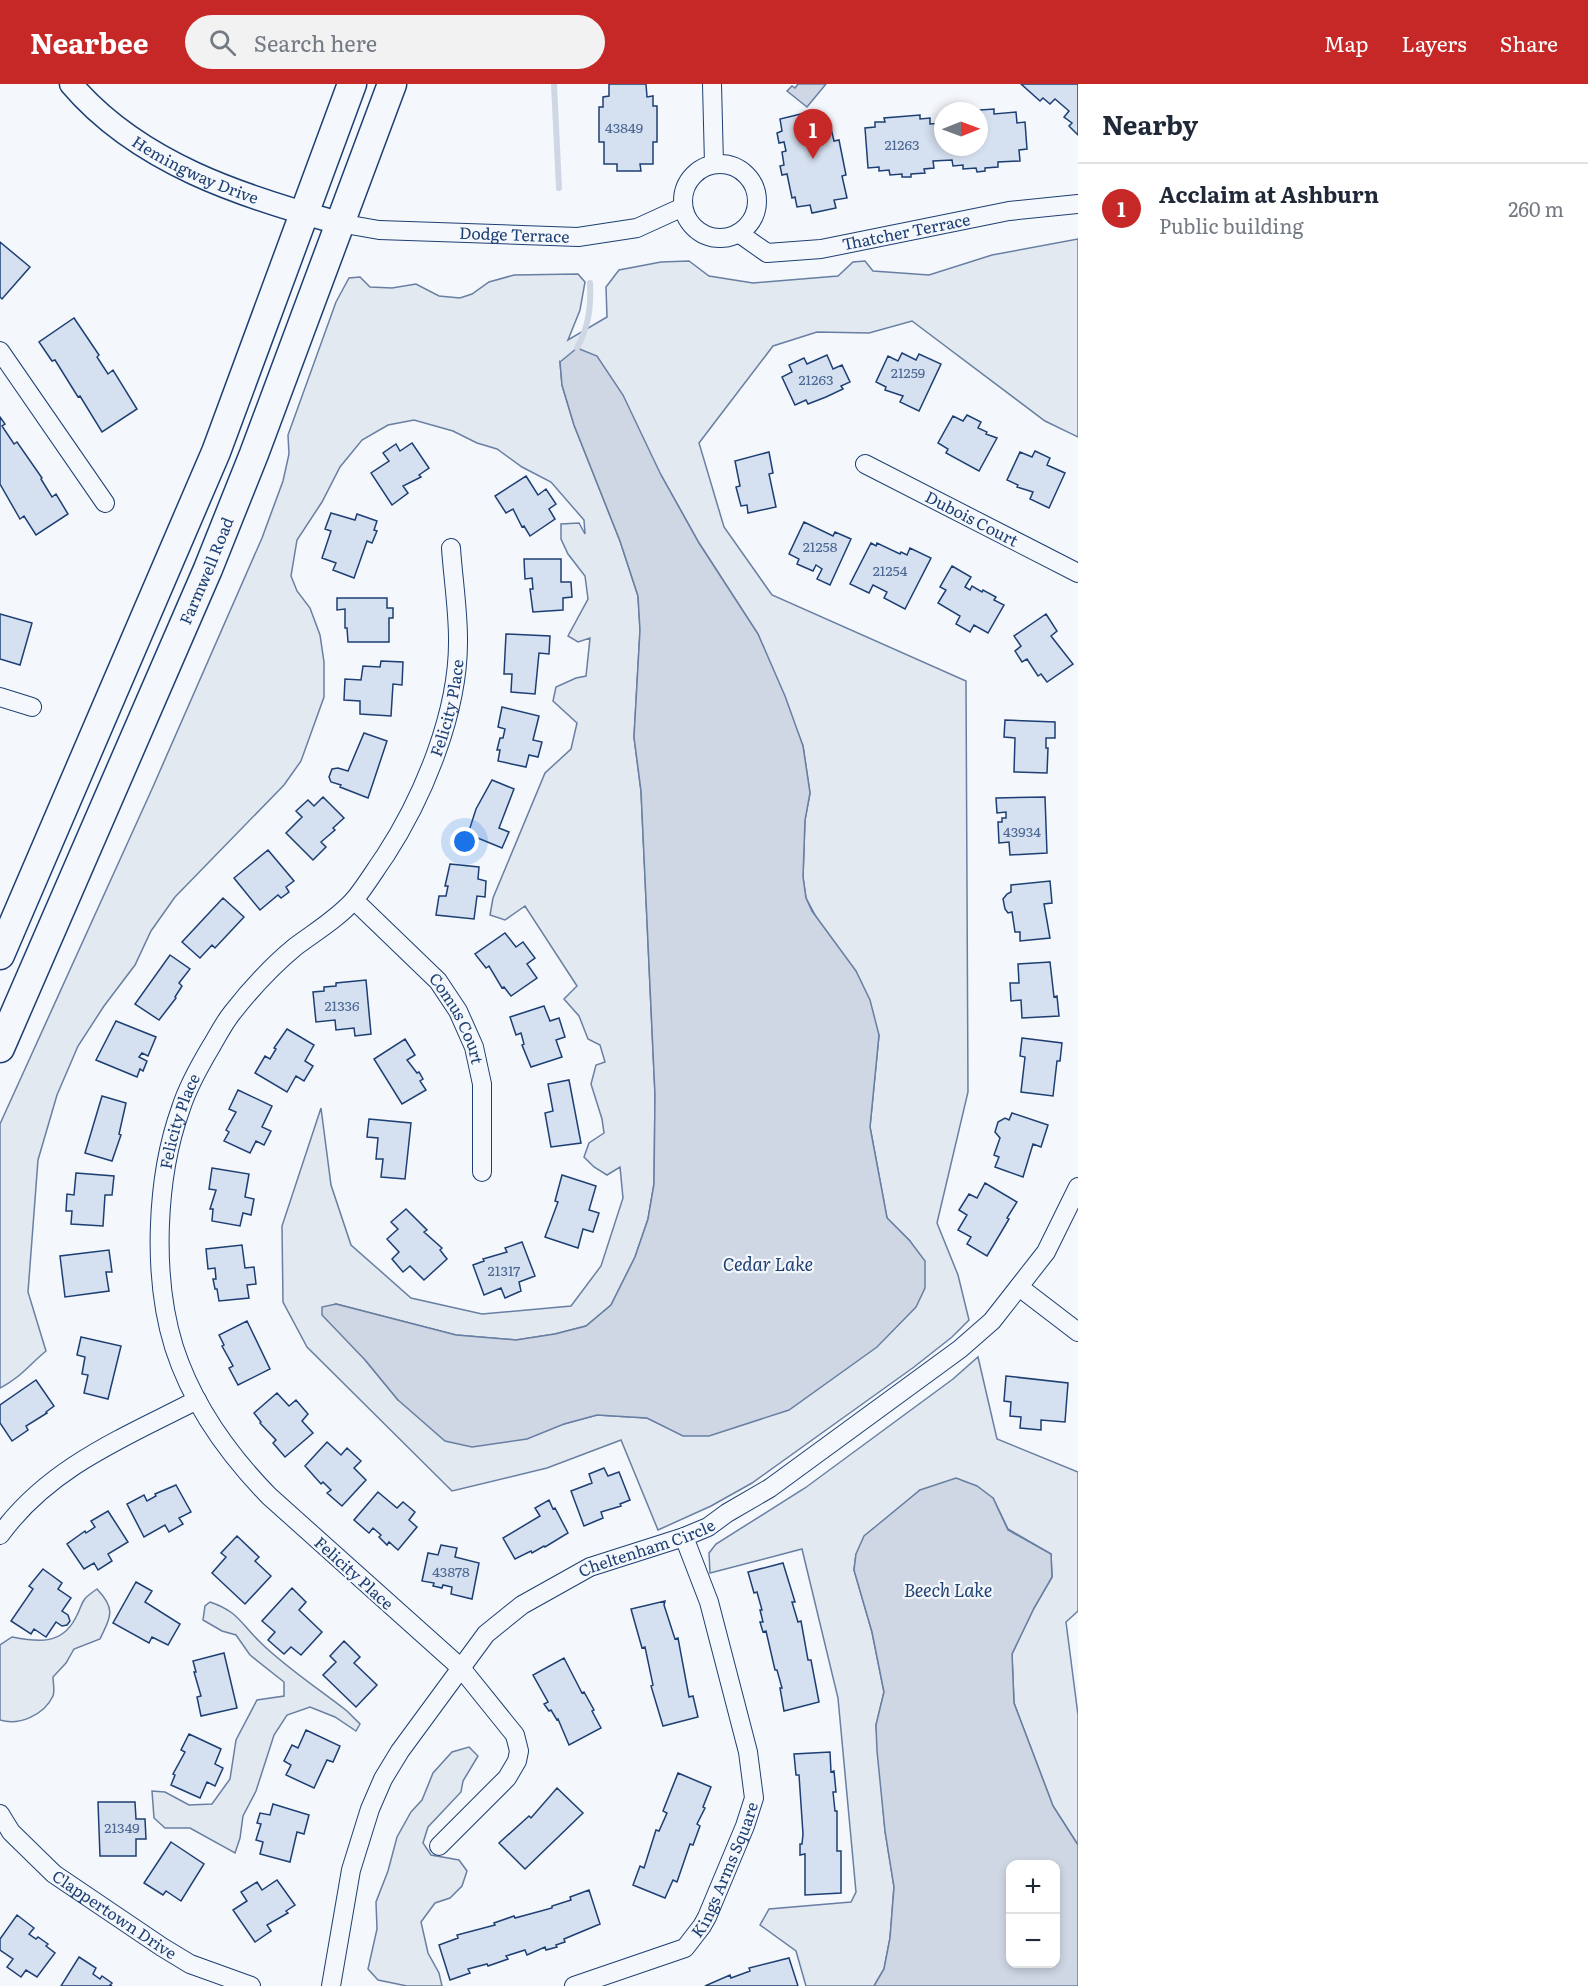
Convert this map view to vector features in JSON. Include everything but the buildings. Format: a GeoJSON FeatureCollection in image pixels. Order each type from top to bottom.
{"type":"FeatureCollection","features":[{"type":"Feature","properties":{"kind":"main road"},"geometry":{"type":"LineString","coordinates":[[0,955],[216,452],[352,84]]}},
{"type":"Feature","properties":{"kind":"main road","name":"Farmwell Road"},"geometry":{"type":"LineString","coordinates":[[0,1048],[208,569],[254,454],[392,84]]}},
{"type":"Feature","properties":{"kind":"street","name":"Hemingway Drive"},"geometry":{"type":"LineString","coordinates":[[71,84],[113,123],[184,170],[235,191],[339,223]]}},
{"type":"Feature","properties":{"kind":"street"},"geometry":{"type":"LineString","coordinates":[[712,84],[714,164]]}},
{"type":"Feature","properties":{"kind":"street"},"geometry":{"type":"LineString","coordinates":[[714,164],[729,165],[742,171],[752,182],[758,196],[757,210],[751,224],[740,234],[726,238],[712,238],[698,232],[688,221],[683,207],[684,193],[690,179],[701,169],[714,164]]}},
{"type":"Feature","properties":{"kind":"street","name":"Thatcher Terrace"},"geometry":{"type":"LineString","coordinates":[[740,234],[767,253],[821,249],[1009,211],[1078,204]]}},
{"type":"Feature","properties":{"kind":"street","name":"Dodge Terrace"},"geometry":{"type":"LineString","coordinates":[[339,223],[379,230],[578,237],[637,228],[683,207]]}},
{"type":"Feature","properties":{"kind":"street"},"geometry":{"type":"LineString","coordinates":[[0,351],[105,503]]}},
{"type":"Feature","properties":{"kind":"street","name":"Dubois Court"},"geometry":{"type":"LineString","coordinates":[[865,464],[1078,573]]}},
{"type":"Feature","properties":{"kind":"street","name":"Felicity Place"},"geometry":{"type":"LineString","coordinates":[[439,1846],[507,1778],[517,1761],[518,1743],[509,1726],[461,1668],[263,1490],[251,1478],[224,1441],[197,1400],[174,1346],[160,1264],[159,1225],[168,1156],[182,1105],[204,1059],[230,1015],[295,948],[354,900],[395,839],[416,799],[447,724],[457,664],[459,638],[451,548]]}},
{"type":"Feature","properties":{"kind":"street"},"geometry":{"type":"LineString","coordinates":[[0,697],[32,707]]}},
{"type":"Feature","properties":{"kind":"street","name":"Comus Court"},"geometry":{"type":"LineString","coordinates":[[354,900],[438,981],[458,1011],[474,1047],[482,1084],[482,1172]]}},
{"type":"Feature","properties":{"kind":"street","name":"Cheltenham Circle"},"geometry":{"type":"LineString","coordinates":[[331,1986],[351,1870],[370,1809],[383,1779],[400,1750],[486,1634],[522,1605],[590,1567],[708,1527],[770,1488],[960,1349],[993,1321],[1046,1252],[1078,1187]]}},
{"type":"Feature","properties":{"kind":"street"},"geometry":{"type":"LineString","coordinates":[[1019,1287],[1078,1332]]}},
{"type":"Feature","properties":{"kind":"street"},"geometry":{"type":"LineString","coordinates":[[0,1534],[14,1515],[70,1467],[197,1400]]}},
{"type":"Feature","properties":{"kind":"street","name":"Kings Arms Square"},"geometry":{"type":"LineString","coordinates":[[574,1986],[685,1948],[707,1917],[745,1826],[754,1798],[748,1752],[709,1602],[684,1537]]}},
{"type":"Feature","properties":{"kind":"street","name":"Clappertown Drive"},"geometry":{"type":"LineString","coordinates":[[0,1815],[11,1832],[54,1874],[78,1888],[142,1934],[190,1964],[251,1986]]}},
{"type":"Feature","properties":{"kind":"shaded area"},"geometry":{"type":"Polygon","coordinates":[[[1078,239],[1078,437],[1045,421],[912,321],[869,333],[817,332],[773,346],[699,443],[724,527],[772,595],[966,681],[968,1092],[937,1223],[958,1275],[969,1320],[952,1337],[914,1367],[752,1483],[711,1506],[658,1530],[621,1440],[547,1468],[452,1491],[307,1347],[283,1302],[282,1226],[321,1108],[331,1185],[351,1245],[411,1298],[482,1314],[571,1306],[601,1266],[623,1198],[620,1167],[607,1175],[584,1157],[589,1143],[604,1133],[591,1084],[596,1065],[605,1062],[600,1045],[588,1039],[579,1016],[564,999],[577,986],[525,906],[505,920],[490,915],[493,898],[545,773],[571,749],[577,723],[553,701],[556,687],[586,676],[590,638],[578,642],[568,636],[588,599],[585,576],[568,554],[561,539],[561,524],[579,523],[585,534],[584,520],[551,482],[522,467],[497,449],[477,443],[453,431],[414,420],[388,425],[362,440],[340,467],[322,502],[297,540],[291,576],[297,591],[310,608],[320,635],[324,662],[324,697],[301,761],[284,785],[175,897],[151,931],[135,965],[78,1046],[57,1095],[38,1160],[28,1292],[46,1351],[19,1376],[0,1388],[0,1124],[152,789],[262,538],[283,481],[289,454],[288,435],[336,302],[349,278],[360,277],[370,287],[392,288],[416,284],[439,296],[460,298],[472,294],[489,282],[514,275],[578,274],[585,282],[580,310],[568,340],[607,317],[606,287],[619,270],[661,262],[689,261],[709,276],[753,283],[838,276],[853,262],[865,261],[873,271],[929,275],[992,255],[1078,239]],[[560,362],[562,385],[574,425],[620,541],[638,596],[640,630],[634,737],[641,791],[655,1095],[654,1184],[648,1219],[635,1257],[611,1305],[586,1326],[516,1340],[456,1335],[336,1304],[366,1361],[398,1400],[564,1424],[597,1415],[647,1418],[683,1435],[910,1241],[887,1218],[870,1127],[879,1035],[806,898],[803,877],[805,820],[810,793],[803,746],[758,634],[699,543],[661,475],[560,362]]]}},
{"type":"Feature","properties":{"kind":"shaded area"},"geometry":{"type":"Polygon","coordinates":[[[978,1357],[997,1439],[1078,1472],[1078,1611],[1066,1622],[1078,1715],[1078,1845],[1053,1806],[1014,1703],[1012,1654],[1052,1577],[1051,1554],[1008,1529],[993,1498],[920,1490],[856,1554],[854,1570],[872,1632],[884,1692],[876,1725],[885,1831],[894,1887],[890,1938],[884,1969],[874,1986],[806,1986],[796,1951],[760,1925],[769,1909],[851,1902],[856,1892],[838,1698],[802,1549],[710,1573],[709,1553],[716,1544],[805,1488],[953,1379],[978,1357]]]}},
{"type":"Feature","properties":{"kind":"shaded area"},"geometry":{"type":"Polygon","coordinates":[[[97,1589],[107,1602],[110,1613],[100,1639],[74,1649],[66,1663],[53,1677],[53,1696],[44,1709],[23,1720],[0,1720],[0,1645],[12,1637],[48,1640],[63,1633],[75,1619],[84,1599],[97,1589]]]}},
{"type":"Feature","properties":{"kind":"shaded area"},"geometry":{"type":"Polygon","coordinates":[[[210,1602],[233,1614],[270,1651],[347,1711],[360,1724],[356,1731],[335,1717],[310,1707],[287,1715],[274,1735],[256,1791],[243,1816],[235,1853],[190,1828],[165,1828],[154,1818],[152,1791],[165,1792],[189,1805],[212,1804],[230,1779],[236,1740],[257,1700],[284,1696],[284,1682],[250,1655],[236,1635],[222,1631],[203,1620],[205,1606],[210,1602]]]}},
{"type":"Feature","properties":{"kind":"shaded area"},"geometry":{"type":"Polygon","coordinates":[[[469,1747],[478,1756],[463,1781],[461,1792],[428,1827],[423,1843],[431,1855],[459,1860],[467,1871],[462,1886],[450,1898],[435,1903],[421,1922],[428,1953],[439,1973],[442,1986],[407,1986],[378,1980],[368,1969],[377,1929],[376,1902],[388,1871],[397,1837],[411,1812],[422,1800],[433,1773],[452,1752],[469,1747]]]}},
{"type":"Feature","properties":{"kind":"water"},"geometry":{"type":"Polygon","coordinates":[[[798,84],[826,84],[807,107],[787,91],[798,84]]]}},
{"type":"Feature","properties":{"kind":"water","name":"Cedar Lake"},"geometry":{"type":"Polygon","coordinates":[[[577,348],[597,356],[623,395],[661,475],[699,543],[758,634],[785,696],[803,746],[810,793],[805,820],[803,877],[806,898],[812,911],[856,971],[870,1000],[879,1035],[870,1127],[887,1218],[910,1241],[925,1261],[925,1288],[916,1307],[877,1347],[789,1410],[709,1436],[683,1436],[647,1418],[597,1415],[564,1424],[527,1439],[472,1447],[445,1441],[398,1400],[366,1361],[322,1315],[322,1307],[336,1304],[456,1335],[516,1340],[586,1326],[611,1305],[635,1257],[648,1219],[654,1184],[655,1095],[641,791],[634,737],[640,630],[638,596],[620,541],[574,425],[562,385],[560,362],[577,348]]]}},
{"type":"Feature","properties":{"kind":"water","name":"Beech Lake"},"geometry":{"type":"Polygon","coordinates":[[[956,1478],[977,1486],[993,1498],[1008,1530],[1051,1554],[1052,1577],[1012,1654],[1014,1703],[1053,1806],[1078,1845],[1078,1986],[874,1986],[884,1969],[890,1938],[894,1887],[885,1831],[877,1751],[876,1725],[884,1692],[872,1632],[854,1570],[856,1554],[864,1536],[920,1490],[956,1478]]]}},
{"type":"Feature","properties":{"kind":"waterway"},"geometry":{"type":"LineString","coordinates":[[554,84],[559,188]]}},
{"type":"Feature","properties":{"kind":"waterway"},"geometry":{"type":"LineString","coordinates":[[577,348],[588,316],[590,283]]}},
{"type":"Feature","properties":{"kind":"place","name":"Acclaim at Ashburn"},"geometry":{"type":"Point","coordinates":[813,159]}}]}
